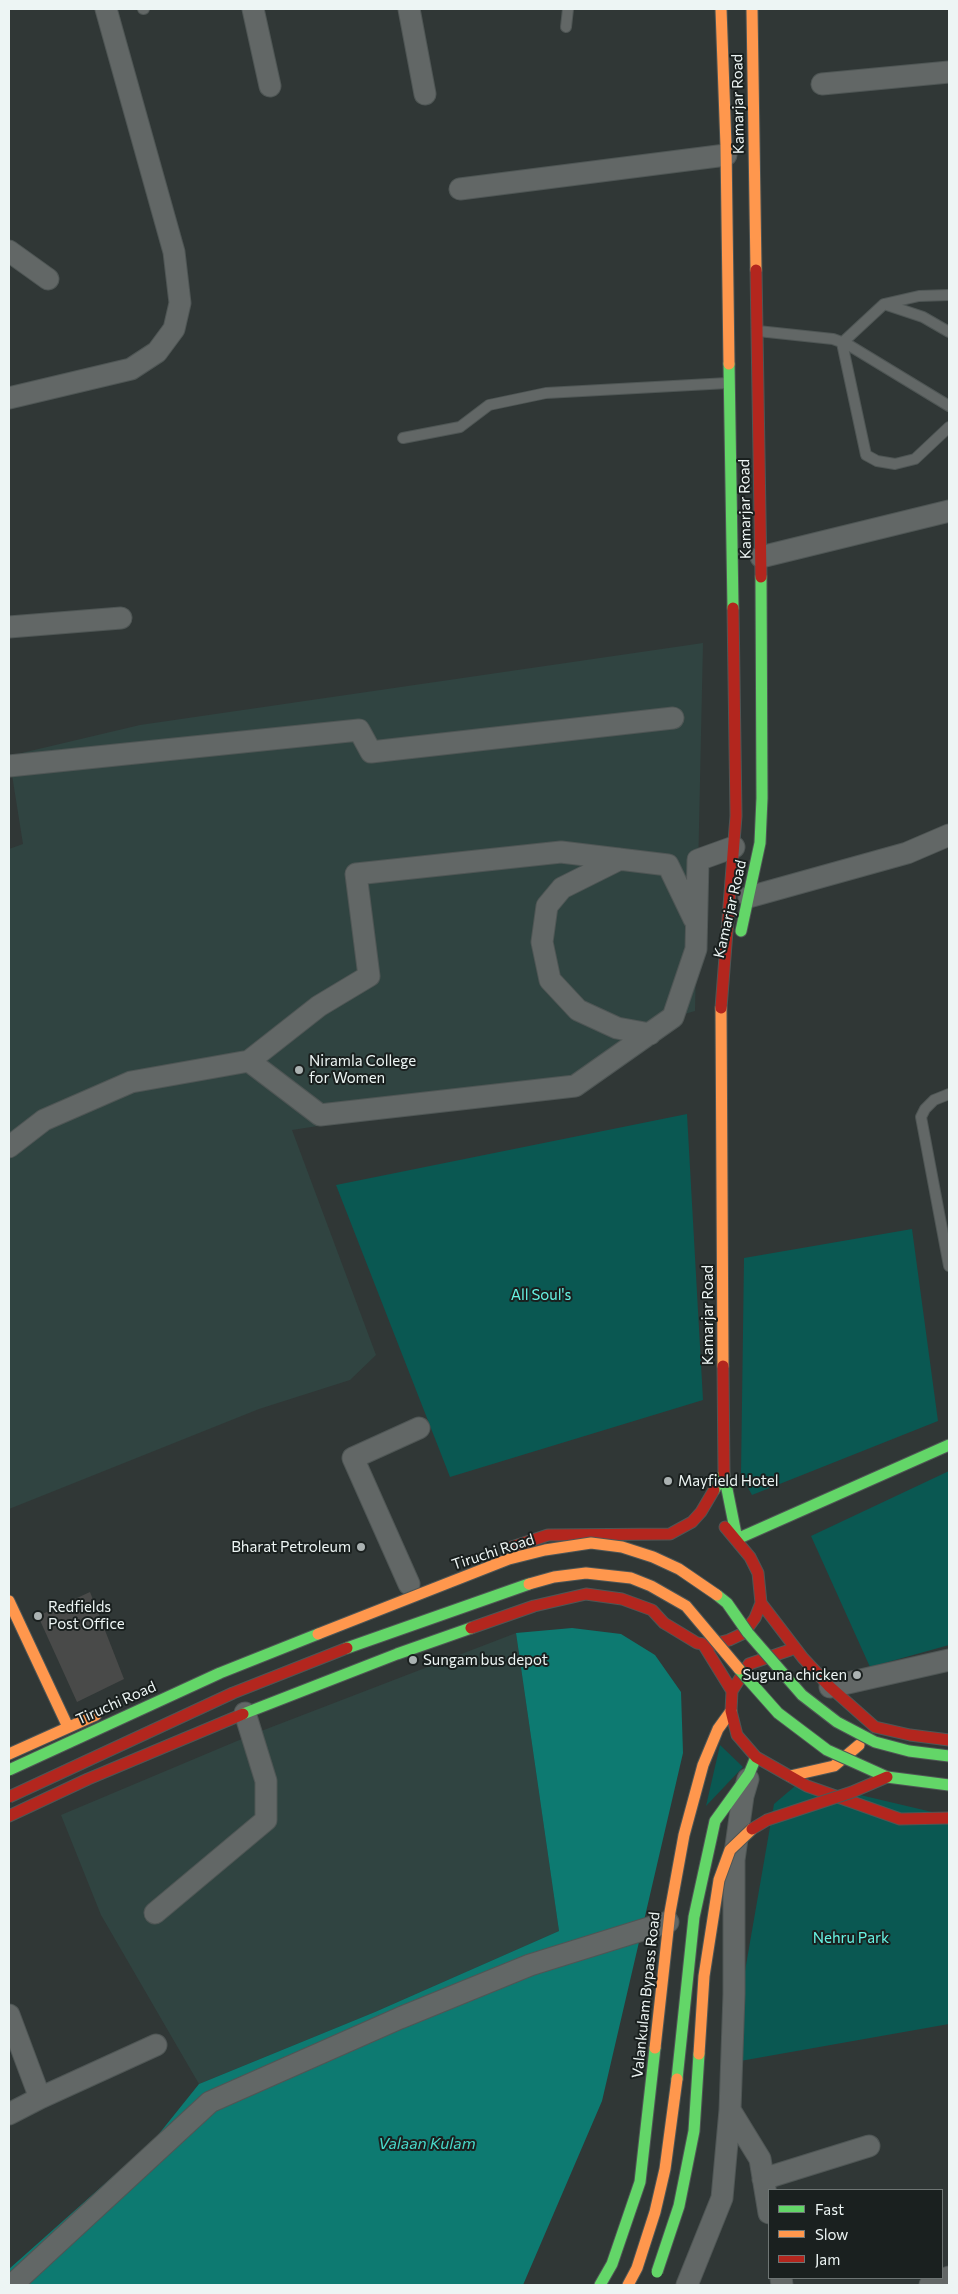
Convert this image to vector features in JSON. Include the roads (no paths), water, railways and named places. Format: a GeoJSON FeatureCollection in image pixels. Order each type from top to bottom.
{"type":"FeatureCollection","features":[{"type":"Feature","properties":{"kind":"main road","name":"Kamarjar Road"},"geometry":{"type":"LineString","coordinates":[[721,9],[726,156],[736,816],[721,1004],[724,1474],[737,1539]]}},
{"type":"Feature","properties":{"kind":"main road","name":"Kamarjar Road"},"geometry":{"type":"LineString","coordinates":[[721,1004],[749,897],[761,834],[761,557],[752,9]]}},
{"type":"Feature","properties":{"kind":"main road"},"geometry":{"type":"LineString","coordinates":[[737,1539],[949,1445]]}},
{"type":"Feature","properties":{"kind":"main road"},"geometry":{"type":"LineString","coordinates":[[652,1610],[648,1595],[648,1570],[659,1543],[670,1534],[692,1522],[702,1512],[724,1474]]}},
{"type":"Feature","properties":{"kind":"main road"},"geometry":{"type":"LineString","coordinates":[[9,1816],[88,1779],[245,1713],[397,1654],[534,1606],[586,1594],[622,1599],[652,1610],[664,1623],[682,1635],[703,1644],[710,1645],[728,1640],[744,1632],[755,1618],[761,1603],[758,1573],[750,1557],[737,1539],[724,1526],[713,1522],[692,1522]]}},
{"type":"Feature","properties":{"kind":"main road"},"geometry":{"type":"LineString","coordinates":[[483,1556],[548,1535],[670,1534]]}},
{"type":"Feature","properties":{"kind":"main road","name":"Tiruchi Road"},"geometry":{"type":"LineString","coordinates":[[9,1770],[220,1673],[441,1585],[509,1559],[545,1550],[591,1543],[622,1547],[653,1557],[680,1569],[711,1591],[727,1603],[748,1633],[802,1695],[837,1722],[875,1742],[909,1751],[949,1756]]}},
{"type":"Feature","properties":{"kind":"main road"},"geometry":{"type":"LineString","coordinates":[[9,1797],[233,1693],[366,1641],[523,1585],[554,1577],[586,1573],[631,1578],[651,1586],[686,1606],[778,1713],[827,1750],[887,1777],[906,1781],[949,1785]]}},
{"type":"Feature","properties":{"kind":"main road"},"geometry":{"type":"LineString","coordinates":[[9,1601],[68,1727]]}},
{"type":"Feature","properties":{"kind":"main road"},"geometry":{"type":"LineString","coordinates":[[761,1603],[803,1658],[830,1687],[875,1727],[910,1735],[949,1740]]}},
{"type":"Feature","properties":{"kind":"main road"},"geometry":{"type":"LineString","coordinates":[[142,1696],[363,1604]]}},
{"type":"Feature","properties":{"kind":"main road"},"geometry":{"type":"LineString","coordinates":[[703,1644],[732,1691]]}},
{"type":"Feature","properties":{"kind":"main road"},"geometry":{"type":"LineString","coordinates":[[796,1648],[749,1664],[732,1691],[731,1710],[737,1735],[753,1766],[790,1776],[807,1786],[900,1819],[949,1818]]}},
{"type":"Feature","properties":{"kind":"main road","name":"Valankulam Bypass Road"},"geometry":{"type":"LineString","coordinates":[[600,2285],[612,2264],[640,2182],[668,1922],[684,1835],[703,1765],[718,1729],[731,1710]]}},
{"type":"Feature","properties":{"kind":"main road"},"geometry":{"type":"LineString","coordinates":[[9,1754],[105,1711]]}},
{"type":"Feature","properties":{"kind":"main road"},"geometry":{"type":"LineString","coordinates":[[790,1776],[834,1766],[857,1748],[875,1727]]}},
{"type":"Feature","properties":{"kind":"main road"},"geometry":{"type":"LineString","coordinates":[[628,2285],[637,2268],[655,2212],[665,2169],[674,2106],[694,1917],[715,1821],[753,1766]]}},
{"type":"Feature","properties":{"kind":"main road"},"geometry":{"type":"LineString","coordinates":[[657,2272],[679,2206],[694,2131],[704,1976],[719,1880],[730,1850],[747,1832],[767,1820],[816,1802],[852,1792],[887,1777]]}},
{"type":"Feature","properties":{"kind":"street"},"geometry":{"type":"LineString","coordinates":[[9,398],[131,369],[157,352],[174,330],[180,303],[174,252],[106,9]]}},
{"type":"Feature","properties":{"kind":"street"},"geometry":{"type":"LineString","coordinates":[[253,9],[270,86]]}},
{"type":"Feature","properties":{"kind":"street"},"geometry":{"type":"LineString","coordinates":[[409,9],[425,94]]}},
{"type":"Feature","properties":{"kind":"street"},"geometry":{"type":"LineString","coordinates":[[822,84],[949,72]]}},
{"type":"Feature","properties":{"kind":"street"},"geometry":{"type":"LineString","coordinates":[[460,189],[726,156]]}},
{"type":"Feature","properties":{"kind":"street"},"geometry":{"type":"LineString","coordinates":[[9,251],[48,279]]}},
{"type":"Feature","properties":{"kind":"street"},"geometry":{"type":"LineString","coordinates":[[761,557],[949,511]]}},
{"type":"Feature","properties":{"kind":"street"},"geometry":{"type":"LineString","coordinates":[[9,627],[121,618]]}},
{"type":"Feature","properties":{"kind":"street"},"geometry":{"type":"LineString","coordinates":[[9,766],[359,730],[372,752],[673,718]]}},
{"type":"Feature","properties":{"kind":"street"},"geometry":{"type":"LineString","coordinates":[[749,897],[907,854],[949,835]]}},
{"type":"Feature","properties":{"kind":"street"},"geometry":{"type":"LineString","coordinates":[[250,1061],[320,1115],[575,1086],[673,1017],[696,949],[698,860],[734,847]]}},
{"type":"Feature","properties":{"kind":"street"},"geometry":{"type":"LineString","coordinates":[[9,1148],[44,1120],[131,1082],[250,1061],[319,1006],[369,976],[356,874],[561,852],[668,865],[696,924]]}},
{"type":"Feature","properties":{"kind":"street"},"geometry":{"type":"LineString","coordinates":[[620,859],[562,888],[547,906],[542,942],[550,980],[578,1010],[617,1028],[650,1034]]}},
{"type":"Feature","properties":{"kind":"street"},"geometry":{"type":"LineString","coordinates":[[409,1584],[353,1458],[419,1428]]}},
{"type":"Feature","properties":{"kind":"street"},"geometry":{"type":"LineString","coordinates":[[830,1687],[949,1660]]}},
{"type":"Feature","properties":{"kind":"street"},"geometry":{"type":"LineString","coordinates":[[154,1912],[266,1820],[266,1782],[245,1713]]}},
{"type":"Feature","properties":{"kind":"street"},"geometry":{"type":"LineString","coordinates":[[687,2285],[722,2198],[730,2110],[734,1994],[734,1860],[743,1796],[753,1766]]}},
{"type":"Feature","properties":{"kind":"street"},"geometry":{"type":"LineString","coordinates":[[12,2285],[210,2102],[400,2018],[530,1965],[668,1922]]}},
{"type":"Feature","properties":{"kind":"street"},"geometry":{"type":"LineString","coordinates":[[9,2015],[40,2098]]}},
{"type":"Feature","properties":{"kind":"street"},"geometry":{"type":"LineString","coordinates":[[9,2114],[156,2045]]}},
{"type":"Feature","properties":{"kind":"street"},"geometry":{"type":"LineString","coordinates":[[730,2110],[760,2159],[768,2207]]}},
{"type":"Feature","properties":{"kind":"street"},"geometry":{"type":"LineString","coordinates":[[763,2179],[869,2146]]}},
{"type":"Feature","properties":{"kind":"street"},"geometry":{"type":"LineString","coordinates":[[930,2285],[949,2277]]}},
{"type":"Feature","properties":{"kind":"lane"},"geometry":{"type":"LineString","coordinates":[[566,27],[568,9]]}},
{"type":"Feature","properties":{"kind":"lane"},"geometry":{"type":"LineString","coordinates":[[842,342],[884,304],[919,296],[949,295]]}},
{"type":"Feature","properties":{"kind":"lane"},"geometry":{"type":"LineString","coordinates":[[884,304],[923,317],[949,332]]}},
{"type":"Feature","properties":{"kind":"lane"},"geometry":{"type":"LineString","coordinates":[[757,331],[833,339],[842,342],[949,406]]}},
{"type":"Feature","properties":{"kind":"lane"},"geometry":{"type":"LineString","coordinates":[[842,342],[866,455],[878,461],[895,464],[915,459],[949,427]]}},
{"type":"Feature","properties":{"kind":"lane"},"geometry":{"type":"LineString","coordinates":[[403,438],[460,427],[489,404],[546,393],[730,383]]}},
{"type":"Feature","properties":{"kind":"lane"},"geometry":{"type":"LineString","coordinates":[[949,1094],[934,1100],[925,1109],[921,1118],[949,1266]]}},
{"type":"Feature","properties":{"kind":"water","name":"Valaan Kulam"},"geometry":{"type":"Polygon","coordinates":[[[572,1628],[621,1634],[655,1655],[681,1692],[683,1753],[602,2101],[523,2285],[9,2285],[9,2269],[154,2140],[199,2084],[375,2012],[559,1931],[516,1633],[572,1628]]]}},
{"type":"Feature","properties":{"kind":"place","name":"Niramla College for Women"},"geometry":{"type":"Point","coordinates":[299,1070]}},
{"type":"Feature","properties":{"kind":"place","name":"Mayfield Hotel"},"geometry":{"type":"Point","coordinates":[668,1481]}},
{"type":"Feature","properties":{"kind":"place","name":"Bharat Petroleum"},"geometry":{"type":"Point","coordinates":[361,1547]}},
{"type":"Feature","properties":{"kind":"place","name":"Redfields Post Office"},"geometry":{"type":"Point","coordinates":[38,1616]}},
{"type":"Feature","properties":{"kind":"place","name":"Sungam bus depot"},"geometry":{"type":"Point","coordinates":[413,1660]}},
{"type":"Feature","properties":{"kind":"place","name":"Suguna chicken"},"geometry":{"type":"Point","coordinates":[857,1675]}},
{"type":"Feature","properties":{"kind":"park label","name":"All Soul's"},"geometry":{"type":"Point","coordinates":[541,1295]}},
{"type":"Feature","properties":{"kind":"park label","name":"Nehru Park"},"geometry":{"type":"Point","coordinates":[851,1938]}}]}
